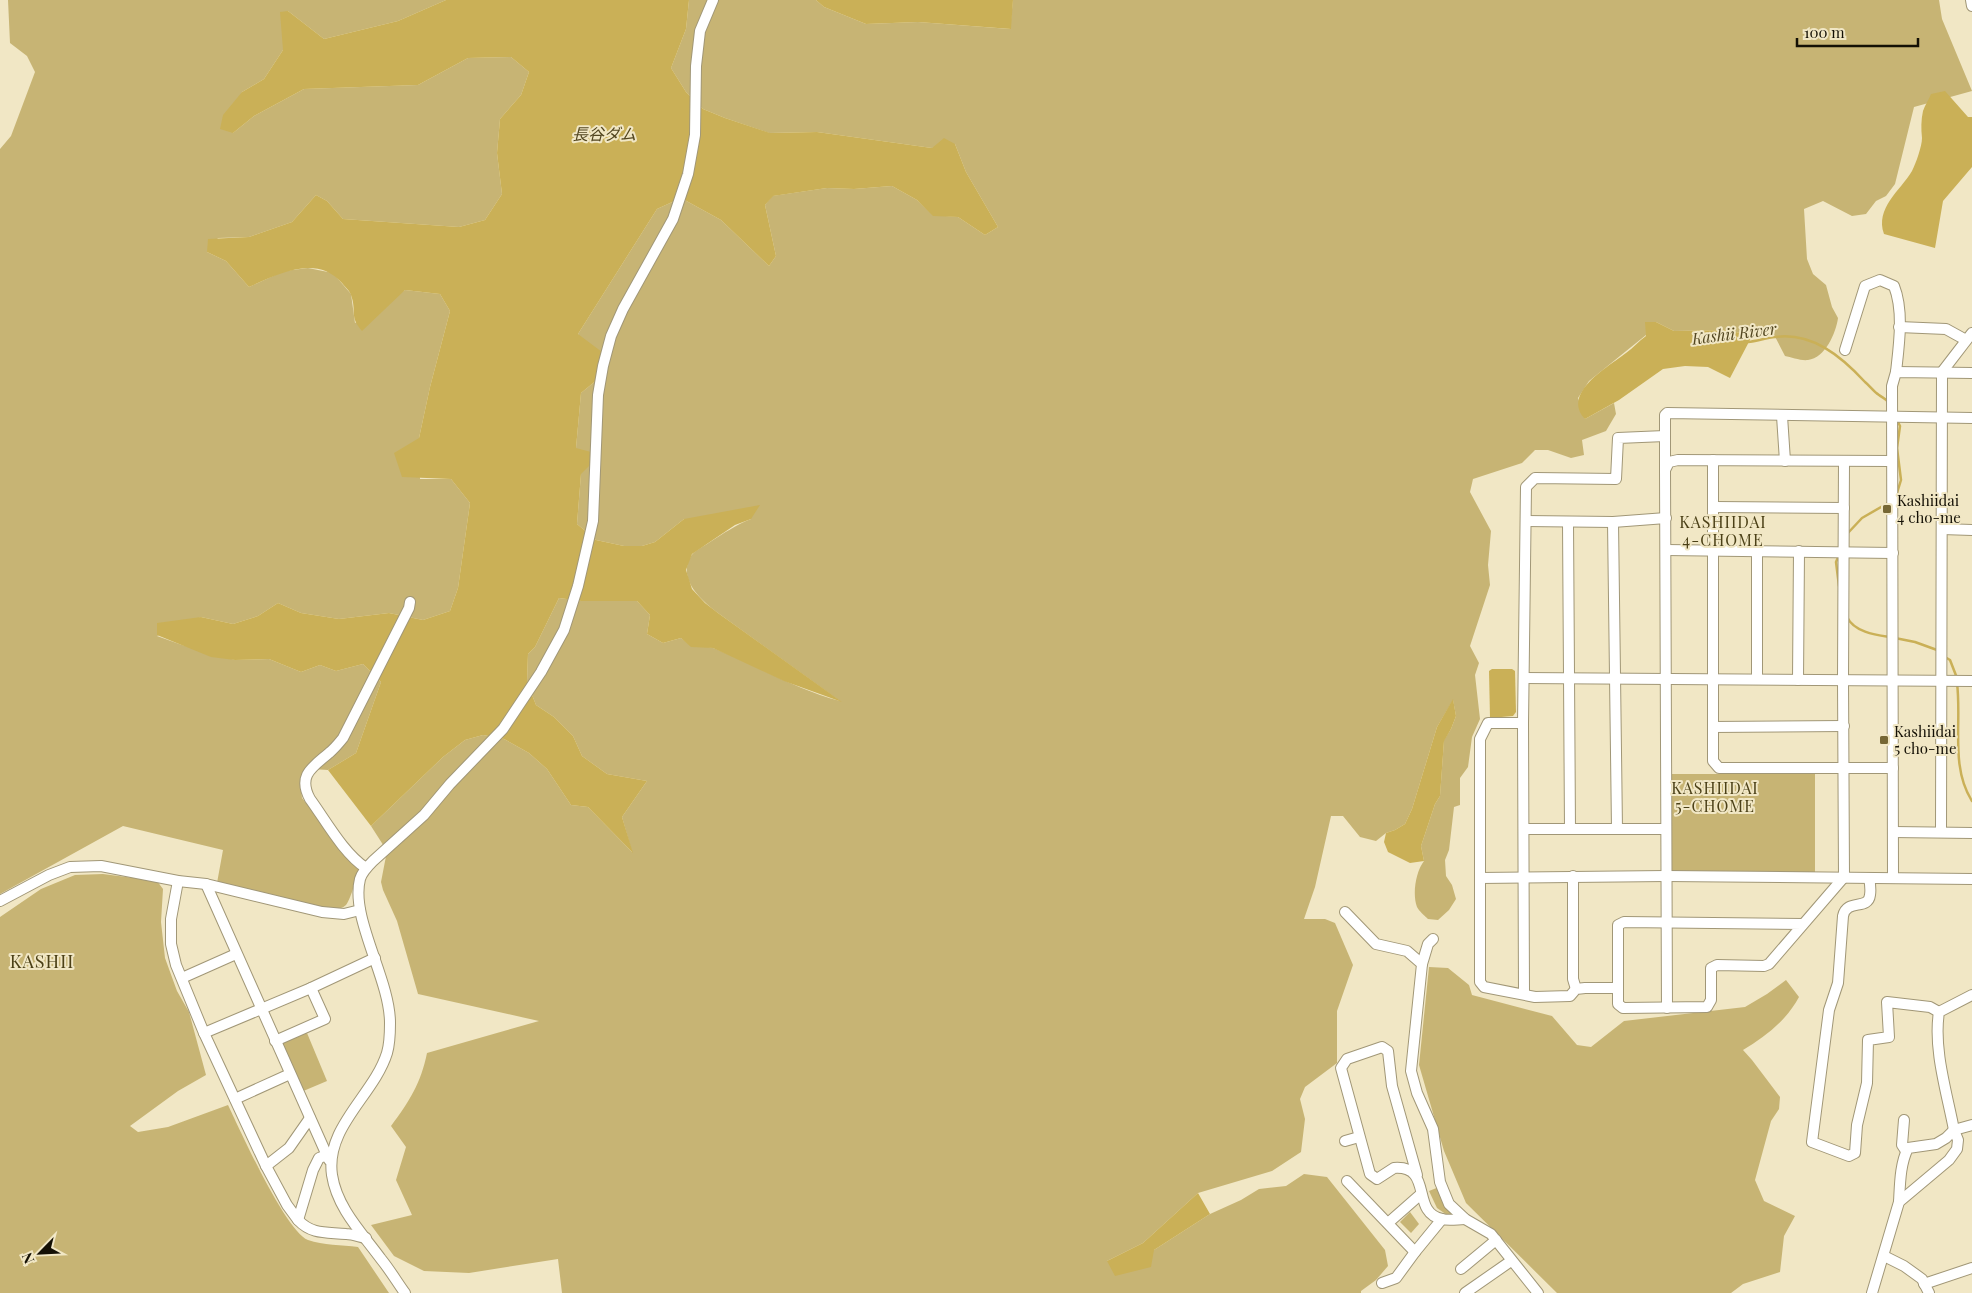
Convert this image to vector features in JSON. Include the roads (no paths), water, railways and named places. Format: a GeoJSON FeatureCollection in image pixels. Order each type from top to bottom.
{"type":"FeatureCollection","features":[{"type":"Feature","properties":{"kind":"street"},"geometry":{"type":"LineString","coordinates":[[329,1159],[338,1134],[376,1077],[389,1042],[389,1010],[360,910],[360,884],[366,868],[424,815],[450,784],[503,729],[541,672],[564,630],[578,586],[593,521],[598,394],[611,336],[623,309],[673,219],[688,174],[693,142],[700,31],[713,0]]}},
{"type":"Feature","properties":{"kind":"street"},"geometry":{"type":"LineString","coordinates":[[1971,0],[1972,6]]}},
{"type":"Feature","properties":{"kind":"street"},"geometry":{"type":"LineString","coordinates":[[1844,350],[1865,286],[1880,280],[1894,286],[1898,297],[1899,327],[1896,372],[1892,386],[1893,878]]}},
{"type":"Feature","properties":{"kind":"street"},"geometry":{"type":"LineString","coordinates":[[1899,327],[1946,329],[1969,336],[1942,372],[1941,832]]}},
{"type":"Feature","properties":{"kind":"street"},"geometry":{"type":"LineString","coordinates":[[1896,372],[1972,373]]}},
{"type":"Feature","properties":{"kind":"street"},"geometry":{"type":"LineString","coordinates":[[1666,1008],[1665,416],[1667,413],[1782,416],[1892,415],[1972,418]]}},
{"type":"Feature","properties":{"kind":"street"},"geometry":{"type":"LineString","coordinates":[[1782,416],[1785,460]]}},
{"type":"Feature","properties":{"kind":"street"},"geometry":{"type":"LineString","coordinates":[[1524,994],[1526,487],[1535,478],[1616,479],[1618,438],[1665,436]]}},
{"type":"Feature","properties":{"kind":"street"},"geometry":{"type":"LineString","coordinates":[[1665,470],[1669,462],[1678,460],[1892,461]]}},
{"type":"Feature","properties":{"kind":"street"},"geometry":{"type":"LineString","coordinates":[[1713,460],[1713,761],[1719,768],[1893,768]]}},
{"type":"Feature","properties":{"kind":"street"},"geometry":{"type":"LineString","coordinates":[[1803,924],[1624,922],[1618,925],[1618,1004],[1623,1008],[1707,1007],[1711,1000],[1711,968],[1717,965],[1764,966],[1769,964],[1844,877],[1844,461]]}},
{"type":"Feature","properties":{"kind":"street"},"geometry":{"type":"LineString","coordinates":[[1714,507],[1844,508]]}},
{"type":"Feature","properties":{"kind":"street"},"geometry":{"type":"LineString","coordinates":[[1526,521],[1613,522],[1666,518]]}},
{"type":"Feature","properties":{"kind":"street"},"geometry":{"type":"LineString","coordinates":[[1568,522],[1570,829]]}},
{"type":"Feature","properties":{"kind":"street"},"geometry":{"type":"LineString","coordinates":[[1613,522],[1617,829]]}},
{"type":"Feature","properties":{"kind":"street"},"geometry":{"type":"LineString","coordinates":[[1942,529],[1972,530]]}},
{"type":"Feature","properties":{"kind":"street"},"geometry":{"type":"LineString","coordinates":[[1666,550],[1893,553]]}},
{"type":"Feature","properties":{"kind":"street"},"geometry":{"type":"LineString","coordinates":[[1757,551],[1757,679]]}},
{"type":"Feature","properties":{"kind":"street"},"geometry":{"type":"LineString","coordinates":[[1798,680],[1799,551]]}},
{"type":"Feature","properties":{"kind":"street"},"geometry":{"type":"LineString","coordinates":[[366,868],[358,863],[349,852],[310,799],[305,786],[305,777],[311,768],[331,752],[343,738],[410,605]]}},
{"type":"Feature","properties":{"kind":"street"},"geometry":{"type":"LineString","coordinates":[[1524,678],[1972,681]]}},
{"type":"Feature","properties":{"kind":"street"},"geometry":{"type":"LineString","coordinates":[[1524,723],[1488,723],[1480,739],[1480,982],[1484,987],[1535,996],[1570,996],[1576,989],[1618,988]]}},
{"type":"Feature","properties":{"kind":"street"},"geometry":{"type":"LineString","coordinates":[[1713,727],[1844,726]]}},
{"type":"Feature","properties":{"kind":"street"},"geometry":{"type":"LineString","coordinates":[[1525,829],[1666,829]]}},
{"type":"Feature","properties":{"kind":"street"},"geometry":{"type":"LineString","coordinates":[[1892,832],[1972,833]]}},
{"type":"Feature","properties":{"kind":"street"},"geometry":{"type":"LineString","coordinates":[[0,901],[49,875],[70,867],[101,866],[178,881],[206,884],[322,912],[344,914],[360,910]]}},
{"type":"Feature","properties":{"kind":"street"},"geometry":{"type":"LineString","coordinates":[[1480,878],[1572,876],[1666,879],[1844,877],[1972,880]]}},
{"type":"Feature","properties":{"kind":"street"},"geometry":{"type":"LineString","coordinates":[[1572,876],[1573,979],[1576,989]]}},
{"type":"Feature","properties":{"kind":"street"},"geometry":{"type":"LineString","coordinates":[[1870,878],[1870,895],[1868,900],[1863,904],[1849,906],[1844,910],[1838,983],[1829,1010],[1812,1142],[1850,1156],[1856,1153],[1857,1125],[1867,1083],[1868,1040],[1889,1038],[1887,1002],[1930,1007],[1939,1012]]}},
{"type":"Feature","properties":{"kind":"street"},"geometry":{"type":"LineString","coordinates":[[178,881],[171,919],[170,944],[204,1033],[266,1166],[287,1205],[305,1227],[320,1232],[366,1238]]}},
{"type":"Feature","properties":{"kind":"street"},"geometry":{"type":"LineString","coordinates":[[206,884],[260,1009],[329,1159],[336,1191],[347,1214],[404,1293]]}},
{"type":"Feature","properties":{"kind":"street"},"geometry":{"type":"LineString","coordinates":[[1346,912],[1376,944],[1407,951],[1422,964]]}},
{"type":"Feature","properties":{"kind":"street"},"geometry":{"type":"LineString","coordinates":[[1433,939],[1428,944],[1422,964],[1411,1070],[1417,1093],[1433,1128],[1440,1182],[1449,1204],[1466,1219],[1491,1234],[1538,1293]]}},
{"type":"Feature","properties":{"kind":"street"},"geometry":{"type":"LineString","coordinates":[[182,978],[236,954]]}},
{"type":"Feature","properties":{"kind":"street"},"geometry":{"type":"LineString","coordinates":[[204,1033],[311,988],[375,958]]}},
{"type":"Feature","properties":{"kind":"street"},"geometry":{"type":"LineString","coordinates":[[275,1041],[325,1019],[311,988]]}},
{"type":"Feature","properties":{"kind":"street"},"geometry":{"type":"LineString","coordinates":[[1939,1012],[1972,995]]}},
{"type":"Feature","properties":{"kind":"street"},"geometry":{"type":"LineString","coordinates":[[1899,1202],[1949,1160],[1957,1149],[1958,1140],[1954,1130],[1938,1045],[1937,1026],[1939,1012]]}},
{"type":"Feature","properties":{"kind":"street"},"geometry":{"type":"LineString","coordinates":[[1417,1175],[1400,1168],[1388,1171],[1380,1178],[1373,1178],[1370,1174],[1341,1068],[1347,1059],[1382,1047],[1388,1051],[1392,1086],[1417,1175],[1421,1194],[1428,1210],[1433,1215],[1442,1219],[1466,1219]]}},
{"type":"Feature","properties":{"kind":"street"},"geometry":{"type":"LineString","coordinates":[[235,1099],[290,1074]]}},
{"type":"Feature","properties":{"kind":"street"},"geometry":{"type":"LineString","coordinates":[[266,1166],[289,1148],[310,1118]]}},
{"type":"Feature","properties":{"kind":"street"},"geometry":{"type":"LineString","coordinates":[[1904,1120],[1902,1145],[1906,1151]]}},
{"type":"Feature","properties":{"kind":"street"},"geometry":{"type":"LineString","coordinates":[[1872,1293],[1899,1202],[1900,1179],[1906,1151],[1908,1148],[1936,1144],[1954,1130],[1972,1125]]}},
{"type":"Feature","properties":{"kind":"street"},"geometry":{"type":"LineString","coordinates":[[1345,1141],[1359,1137]]}},
{"type":"Feature","properties":{"kind":"street"},"geometry":{"type":"LineString","coordinates":[[298,1220],[313,1170],[319,1158],[329,1159]]}},
{"type":"Feature","properties":{"kind":"street"},"geometry":{"type":"LineString","coordinates":[[1347,1181],[1415,1252]]}},
{"type":"Feature","properties":{"kind":"street"},"geometry":{"type":"LineString","coordinates":[[1388,1223],[1421,1194]]}},
{"type":"Feature","properties":{"kind":"street"},"geometry":{"type":"LineString","coordinates":[[1382,1283],[1396,1278],[1442,1219]]}},
{"type":"Feature","properties":{"kind":"street"},"geometry":{"type":"LineString","coordinates":[[1461,1269],[1496,1240]]}},
{"type":"Feature","properties":{"kind":"street"},"geometry":{"type":"LineString","coordinates":[[1884,1256],[1904,1266],[1922,1279],[1926,1289],[1972,1268]]}},
{"type":"Feature","properties":{"kind":"street"},"geometry":{"type":"LineString","coordinates":[[1465,1293],[1511,1260]]}},
{"type":"Feature","properties":{"kind":"water","name":"長谷ダム"},"geometry":{"type":"Polygon","coordinates":[[[446,0],[689,0],[686,29],[671,68],[686,92],[703,109],[770,133],[817,132],[932,148],[944,138],[955,144],[966,172],[998,227],[985,235],[958,217],[933,216],[917,200],[892,186],[854,189],[827,188],[773,196],[765,205],[776,256],[769,266],[721,220],[681,198],[657,209],[578,334],[602,352],[598,379],[581,393],[576,448],[591,452],[592,463],[581,474],[577,524],[596,540],[624,546],[642,546],[655,542],[684,519],[760,505],[751,519],[735,525],[692,554],[686,570],[692,589],[718,613],[842,702],[784,681],[713,648],[691,647],[681,638],[663,643],[647,634],[650,615],[637,601],[581,601],[559,598],[535,647],[528,654],[527,682],[536,705],[554,717],[573,736],[582,756],[607,774],[647,781],[622,817],[633,853],[588,807],[571,805],[547,769],[529,753],[504,739],[483,735],[465,740],[443,757],[371,826],[328,770],[356,753],[381,682],[363,664],[336,671],[320,665],[301,672],[269,659],[235,660],[211,657],[157,635],[157,623],[201,617],[233,624],[258,616],[278,603],[301,613],[339,619],[389,613],[423,620],[450,611],[458,588],[470,503],[451,479],[402,477],[394,453],[419,438],[450,311],[440,294],[405,290],[362,331],[354,318],[353,301],[350,294],[332,274],[309,268],[297,269],[249,287],[226,261],[207,252],[208,239],[249,237],[292,222],[316,195],[327,201],[343,219],[459,227],[485,220],[502,194],[497,153],[500,119],[521,95],[529,72],[511,57],[468,58],[418,85],[304,89],[254,116],[233,133],[220,129],[223,115],[242,92],[264,79],[283,50],[280,12],[288,11],[324,39],[398,21],[446,0]]]}},
{"type":"Feature","properties":{"kind":"water"},"geometry":{"type":"Polygon","coordinates":[[[816,0],[1013,0],[1011,29],[918,22],[866,24],[824,7],[816,0]]]}},
{"type":"Feature","properties":{"kind":"water"},"geometry":{"type":"Polygon","coordinates":[[[1945,91],[1968,117],[1972,117],[1972,167],[1943,201],[1935,248],[1884,234],[1882,225],[1883,216],[1890,200],[1912,171],[1917,159],[1922,141],[1923,111],[1931,94],[1945,91]]]}},
{"type":"Feature","properties":{"kind":"water"},"geometry":{"type":"Polygon","coordinates":[[[1645,322],[1656,322],[1674,331],[1728,330],[1752,336],[1730,378],[1708,367],[1685,366],[1663,369],[1619,400],[1585,419],[1579,409],[1579,400],[1583,390],[1599,373],[1646,336],[1645,322]]]}},
{"type":"Feature","properties":{"kind":"water"},"geometry":{"type":"Polygon","coordinates":[[[1492,669],[1512,669],[1515,671],[1516,712],[1513,716],[1490,718],[1489,671],[1492,669]]]}},
{"type":"Feature","properties":{"kind":"water"},"geometry":{"type":"Polygon","coordinates":[[[1453,699],[1456,716],[1444,741],[1440,796],[1435,804],[1421,846],[1424,861],[1410,863],[1388,852],[1384,842],[1386,833],[1405,824],[1412,809],[1437,727],[1453,699]]]}},
{"type":"Feature","properties":{"kind":"water"},"geometry":{"type":"Polygon","coordinates":[[[1198,1193],[1210,1214],[1154,1250],[1151,1267],[1115,1276],[1107,1261],[1143,1243],[1198,1193]]]}},
{"type":"Feature","properties":{"kind":"waterway","name":"Kashii River"},"geometry":{"type":"LineString","coordinates":[[1748,342],[1789,336],[1813,342],[1836,355],[1888,402]]}},
{"type":"Feature","properties":{"kind":"waterway","name":"Kashii River"},"geometry":{"type":"LineString","coordinates":[[1897,420],[1900,426],[1897,448],[1901,480],[1897,493]]}},
{"type":"Feature","properties":{"kind":"waterway","name":"Kashii River"},"geometry":{"type":"LineString","coordinates":[[1847,534],[1862,518],[1888,503]]}},
{"type":"Feature","properties":{"kind":"waterway","name":"Kashii River"},"geometry":{"type":"LineString","coordinates":[[1839,555],[1836,562],[1839,586]]}},
{"type":"Feature","properties":{"kind":"waterway","name":"Kashii River"},"geometry":{"type":"LineString","coordinates":[[1847,617],[1850,622],[1860,629],[1872,634],[1889,637]]}},
{"type":"Feature","properties":{"kind":"waterway","name":"Kashii River"},"geometry":{"type":"LineString","coordinates":[[1895,638],[1915,642],[1937,650]]}},
{"type":"Feature","properties":{"kind":"waterway","name":"Kashii River"},"geometry":{"type":"LineString","coordinates":[[1945,657],[1950,660],[1957,678]]}},
{"type":"Feature","properties":{"kind":"waterway","name":"Kashii River"},"geometry":{"type":"LineString","coordinates":[[1957,683],[1959,759],[1965,788],[1972,801]]}},
{"type":"Feature","properties":{"kind":"place","name":"Kashiidai 4 cho-me"},"geometry":{"type":"Point","coordinates":[1887,509]}},
{"type":"Feature","properties":{"kind":"place","name":"Kashiidai 5 cho-me"},"geometry":{"type":"Point","coordinates":[1884,740]}},
{"type":"Feature","properties":{"kind":"district","name":"KASHIIDAI 4-CHOME"},"geometry":{"type":"Point","coordinates":[1723,530]}},
{"type":"Feature","properties":{"kind":"district","name":"KASHIIDAI 5-CHOME"},"geometry":{"type":"Point","coordinates":[1715,796]}},
{"type":"Feature","properties":{"kind":"district","name":"KASHII"},"geometry":{"type":"Point","coordinates":[42,961]}}]}
